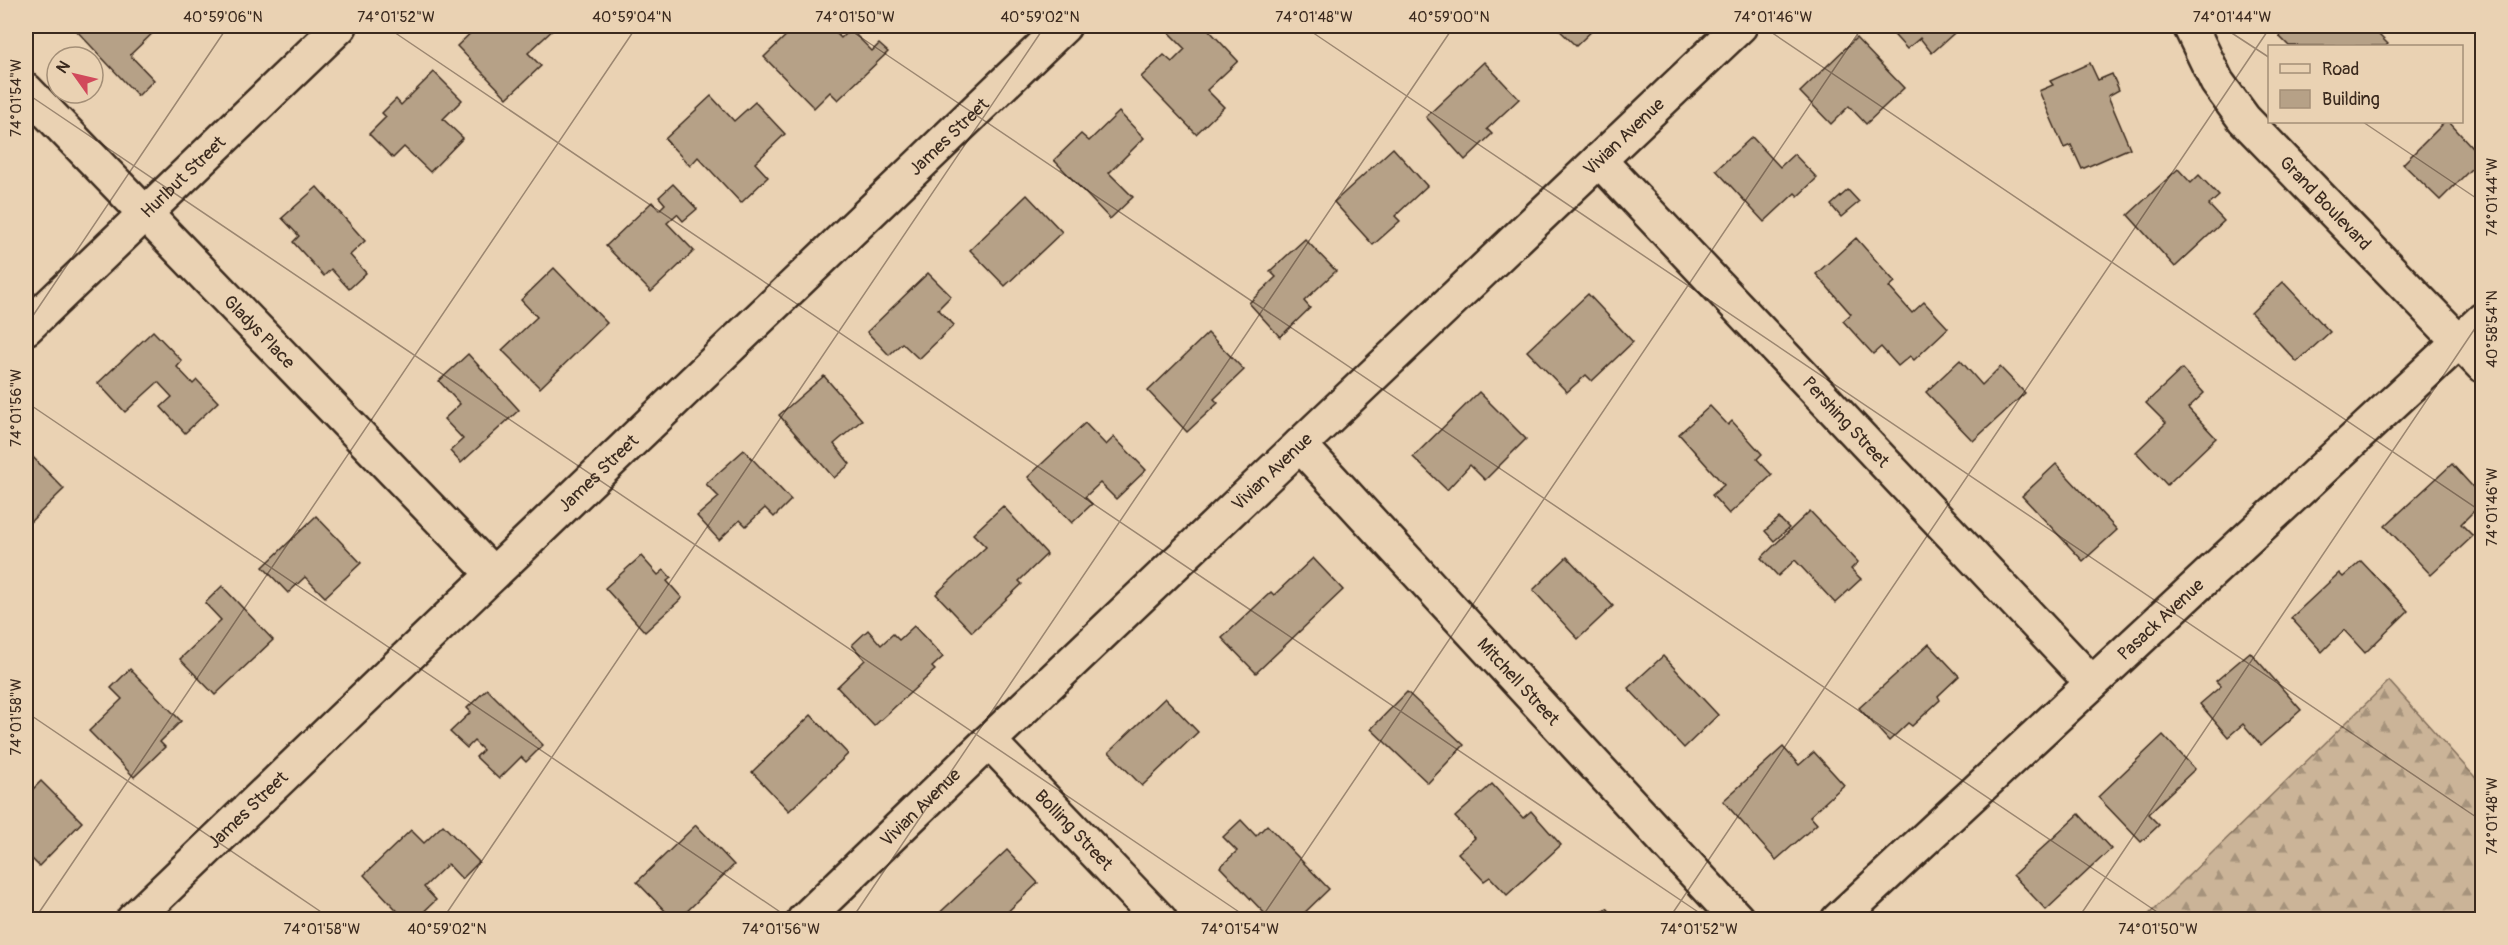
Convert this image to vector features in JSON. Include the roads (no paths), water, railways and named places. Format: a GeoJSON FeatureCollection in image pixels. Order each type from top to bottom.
{"type":"FeatureCollection","features":[{"type":"Feature","properties":{"kind":"street","name":"Hurlbut Street"},"geometry":{"type":"LineString","coordinates":[[26,328],[340,26]]}},
{"type":"Feature","properties":{"kind":"street","name":"James Street"},"geometry":{"type":"LineString","coordinates":[[133,920],[1064,26]]}},
{"type":"Feature","properties":{"kind":"street","name":"Vivian Avenue"},"geometry":{"type":"LineString","coordinates":[[804,920],[1740,26]]}},
{"type":"Feature","properties":{"kind":"street","name":"Grand Boulevard"},"geometry":{"type":"LineString","coordinates":[[2190,26],[2217,82],[2244,119],[2471,331],[2482,365]]}},
{"type":"Feature","properties":{"kind":"street","name":"Gladys Place"},"geometry":{"type":"LineString","coordinates":[[26,90],[493,574]]}},
{"type":"Feature","properties":{"kind":"street","name":"Pershing Street"},"geometry":{"type":"LineString","coordinates":[[1599,160],[2092,683]]}},
{"type":"Feature","properties":{"kind":"street","name":"Pasack Avenue"},"geometry":{"type":"LineString","coordinates":[[1838,920],[2471,331]]}},
{"type":"Feature","properties":{"kind":"street","name":"Mitchell Street"},"geometry":{"type":"LineString","coordinates":[[1300,445],[1738,920]]}},
{"type":"Feature","properties":{"kind":"street","name":"Bolling Street"},"geometry":{"type":"LineString","coordinates":[[989,741],[1160,920]]}}]}
